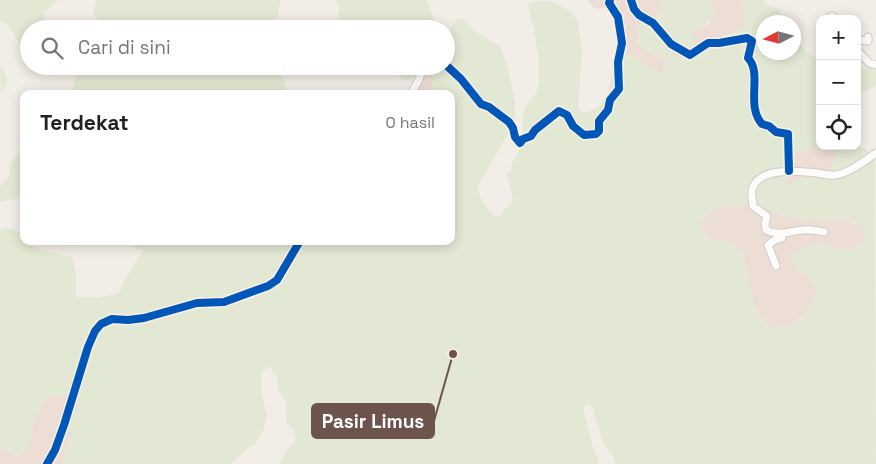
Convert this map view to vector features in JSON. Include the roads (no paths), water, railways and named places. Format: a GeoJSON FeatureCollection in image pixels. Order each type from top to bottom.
{"type":"FeatureCollection","features":[{"type":"Feature","properties":{"kind":"street"},"geometry":{"type":"LineString","coordinates":[[455,73],[481,104],[489,107],[509,122],[515,137],[520,143],[523,139],[531,136],[535,130],[560,110],[567,115],[578,131],[584,135],[596,134],[599,131],[599,121],[608,110],[610,99],[619,89],[618,62],[622,44],[618,17],[609,3],[610,0]]}},
{"type":"Feature","properties":{"kind":"street"},"geometry":{"type":"LineString","coordinates":[[631,0],[634,9],[639,15],[653,23],[671,44],[690,55],[708,43],[719,44],[747,38],[752,40],[748,58],[755,70],[753,87],[758,117],[762,124],[769,126],[776,132],[788,134],[789,171]]}},
{"type":"Feature","properties":{"kind":"street"},"geometry":{"type":"LineString","coordinates":[[861,40],[868,41],[868,37]]}},
{"type":"Feature","properties":{"kind":"street"},"geometry":{"type":"LineString","coordinates":[[861,54],[869,63],[876,65]]}},
{"type":"Feature","properties":{"kind":"street"},"geometry":{"type":"LineString","coordinates":[[413,90],[421,75]]}},
{"type":"Feature","properties":{"kind":"street"},"geometry":{"type":"LineString","coordinates":[[824,232],[803,230],[782,234],[766,230],[767,216],[753,206],[752,189],[757,181],[773,173],[789,171],[835,176],[842,174],[876,153]]}},
{"type":"Feature","properties":{"kind":"street"},"geometry":{"type":"LineString","coordinates":[[776,266],[768,245],[782,238],[782,234]]}},
{"type":"Feature","properties":{"kind":"street"},"geometry":{"type":"LineString","coordinates":[[47,464],[55,450],[64,425],[88,347],[95,331],[101,324],[112,319],[144,318],[197,303],[224,302],[268,286],[277,280],[298,245]]}},
{"type":"Feature","properties":{"kind":"place","name":"Pasir Limus"},"geometry":{"type":"Point","coordinates":[453,354]}}]}
